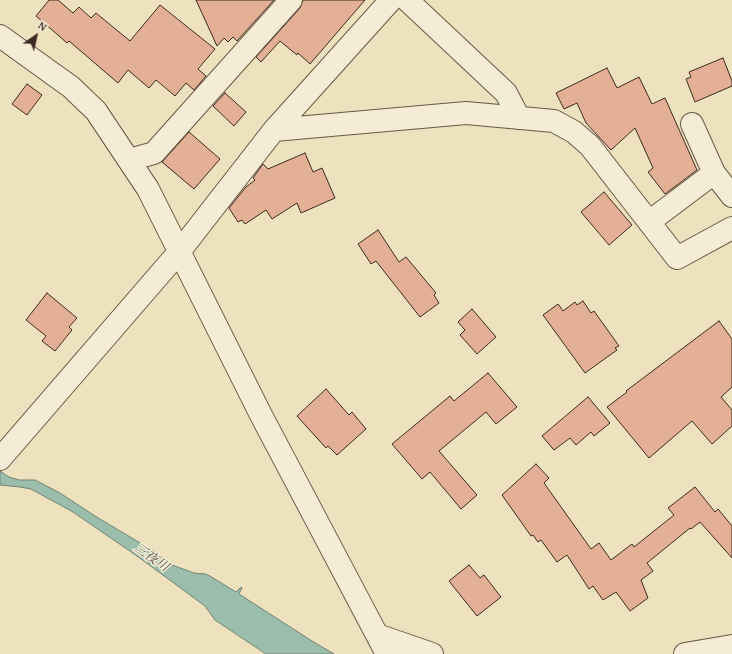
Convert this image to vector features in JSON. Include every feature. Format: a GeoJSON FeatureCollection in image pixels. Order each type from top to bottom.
{"type":"FeatureCollection","features":[{"type":"Feature","properties":{"kind":"street"},"geometry":{"type":"LineString","coordinates":[[129,160],[154,153],[291,0]]}},
{"type":"Feature","properties":{"kind":"street"},"geometry":{"type":"LineString","coordinates":[[0,459],[179,252],[274,130],[391,0]]}},
{"type":"Feature","properties":{"kind":"street"},"geometry":{"type":"LineString","coordinates":[[407,0],[506,93],[519,118]]}},
{"type":"Feature","properties":{"kind":"street"},"geometry":{"type":"LineString","coordinates":[[1,39],[71,87],[96,111],[148,189],[261,415],[387,654]]}},
{"type":"Feature","properties":{"kind":"street"},"geometry":{"type":"LineString","coordinates":[[274,130],[466,113],[554,121],[574,132],[590,146],[677,258],[732,228]]}},
{"type":"Feature","properties":{"kind":"street"},"geometry":{"type":"LineString","coordinates":[[692,124],[714,173],[732,196]]}},
{"type":"Feature","properties":{"kind":"street"},"geometry":{"type":"LineString","coordinates":[[649,222],[714,173]]}},
{"type":"Feature","properties":{"kind":"street"},"geometry":{"type":"LineString","coordinates":[[377,635],[432,654]]}},
{"type":"Feature","properties":{"kind":"street"},"geometry":{"type":"LineString","coordinates":[[685,654],[732,646]]}},
{"type":"Feature","properties":{"kind":"water","name":"三夜川"},"geometry":{"type":"Polygon","coordinates":[[[0,471],[9,477],[19,480],[35,480],[60,493],[152,550],[172,565],[194,573],[210,576],[236,592],[241,587],[242,588],[239,594],[334,654],[266,654],[215,620],[205,606],[137,556],[73,512],[31,489],[0,485],[0,471]]]}},
{"type":"Feature","properties":{"kind":"building"},"geometry":{"type":"Polygon","coordinates":[[[49,0],[58,0],[73,13],[79,7],[91,18],[96,13],[130,41],[160,5],[215,49],[198,69],[206,76],[194,90],[186,83],[175,96],[156,80],[149,88],[128,70],[118,83],[69,41],[67,43],[36,16],[49,0]]]}},
{"type":"Feature","properties":{"kind":"building"},"geometry":{"type":"Polygon","coordinates":[[[196,0],[274,0],[237,41],[233,37],[228,42],[224,38],[217,46],[196,0]]]}},
{"type":"Feature","properties":{"kind":"building"},"geometry":{"type":"Polygon","coordinates":[[[303,0],[365,0],[310,64],[298,53],[297,55],[280,41],[261,62],[256,57],[300,8],[303,0]]]}},
{"type":"Feature","properties":{"kind":"building"},"geometry":{"type":"Polygon","coordinates":[[[723,58],[732,81],[732,86],[695,102],[686,79],[691,77],[689,72],[723,58]]]}},
{"type":"Feature","properties":{"kind":"building"},"geometry":{"type":"Polygon","coordinates":[[[607,68],[617,88],[639,77],[652,104],[665,98],[697,170],[665,194],[648,172],[653,168],[635,128],[611,150],[586,123],[577,103],[564,109],[556,93],[607,68]]]}},
{"type":"Feature","properties":{"kind":"building"},"geometry":{"type":"Polygon","coordinates":[[[27,84],[42,95],[27,115],[12,104],[27,84]]]}},
{"type":"Feature","properties":{"kind":"building"},"geometry":{"type":"Polygon","coordinates":[[[225,93],[246,112],[234,126],[213,106],[225,93]]]}},
{"type":"Feature","properties":{"kind":"building"},"geometry":{"type":"Polygon","coordinates":[[[189,132],[220,159],[194,189],[162,162],[189,132]]]}},
{"type":"Feature","properties":{"kind":"building"},"geometry":{"type":"Polygon","coordinates":[[[305,153],[313,172],[322,168],[335,198],[301,213],[297,203],[272,219],[266,210],[245,224],[242,220],[238,222],[229,208],[246,187],[255,180],[253,178],[263,164],[268,169],[305,153]]]}},
{"type":"Feature","properties":{"kind":"building"},"geometry":{"type":"Polygon","coordinates":[[[604,192],[632,225],[609,245],[581,212],[604,192]]]}},
{"type":"Feature","properties":{"kind":"building"},"geometry":{"type":"Polygon","coordinates":[[[378,230],[399,262],[406,257],[436,293],[434,295],[439,303],[420,317],[376,261],[371,264],[358,244],[378,230]]]}},
{"type":"Feature","properties":{"kind":"building"},"geometry":{"type":"Polygon","coordinates":[[[47,293],[77,318],[69,327],[72,330],[55,351],[42,341],[46,336],[26,320],[47,293]]]}},
{"type":"Feature","properties":{"kind":"building"},"geometry":{"type":"Polygon","coordinates":[[[583,301],[591,313],[594,311],[619,346],[615,348],[617,350],[585,373],[543,315],[558,304],[563,311],[575,302],[577,305],[583,301]]]}},
{"type":"Feature","properties":{"kind":"building"},"geometry":{"type":"Polygon","coordinates":[[[472,309],[496,337],[477,354],[460,335],[465,330],[458,322],[472,309]]]}},
{"type":"Feature","properties":{"kind":"building"},"geometry":{"type":"Polygon","coordinates":[[[719,321],[732,339],[732,387],[721,397],[732,410],[732,426],[712,444],[692,421],[649,458],[607,407],[719,321]]]}},
{"type":"Feature","properties":{"kind":"building"},"geometry":{"type":"Polygon","coordinates":[[[488,373],[517,407],[496,424],[486,412],[439,451],[477,495],[461,509],[430,472],[422,479],[392,444],[450,396],[454,401],[488,373]]]}},
{"type":"Feature","properties":{"kind":"building"},"geometry":{"type":"Polygon","coordinates":[[[326,389],[349,415],[352,412],[366,429],[337,455],[328,446],[326,448],[297,416],[326,389]]]}},
{"type":"Feature","properties":{"kind":"building"},"geometry":{"type":"Polygon","coordinates":[[[588,397],[610,423],[594,436],[591,432],[576,445],[570,438],[554,450],[542,436],[588,397]]]}},
{"type":"Feature","properties":{"kind":"building"},"geometry":{"type":"Polygon","coordinates":[[[536,464],[549,478],[544,483],[591,549],[599,543],[611,560],[632,544],[634,547],[674,515],[668,508],[695,487],[715,512],[718,509],[732,526],[732,558],[700,522],[691,529],[690,528],[647,563],[653,571],[641,580],[648,598],[630,611],[616,592],[603,600],[593,586],[589,589],[567,555],[557,562],[541,540],[538,542],[533,535],[531,536],[502,495],[536,464]]]}},
{"type":"Feature","properties":{"kind":"building"},"geometry":{"type":"Polygon","coordinates":[[[469,565],[480,578],[484,575],[501,597],[477,616],[449,581],[469,565]]]}}]}
